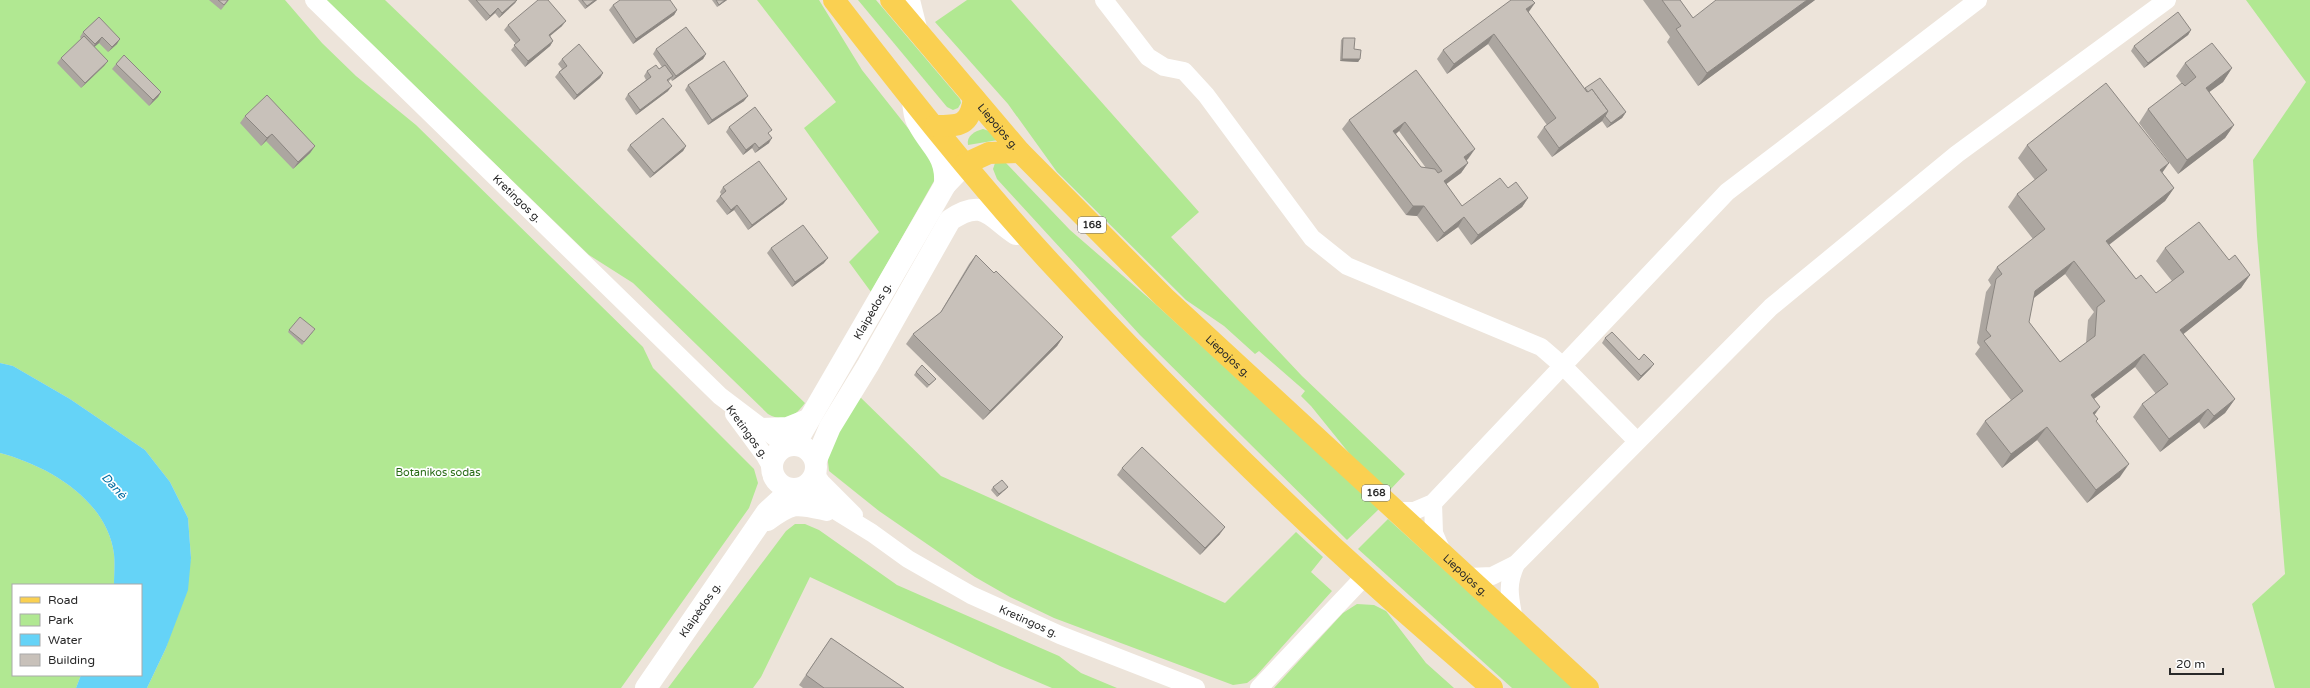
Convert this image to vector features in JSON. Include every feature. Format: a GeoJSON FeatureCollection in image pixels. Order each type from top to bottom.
{"type":"FeatureCollection","features":[{"type":"Feature","properties":{"kind":"main road"},"geometry":{"type":"LineString","coordinates":[[834,0],[965,164],[1030,239],[1166,383],[1269,486],[1365,576],[1492,688]]}},
{"type":"Feature","properties":{"kind":"main road","name":"Liepojos g."},"geometry":{"type":"LineString","coordinates":[[891,0],[1020,152],[1164,297],[1588,688]]}},
{"type":"Feature","properties":{"kind":"main road"},"geometry":{"type":"LineString","coordinates":[[935,126],[956,126],[964,122],[972,113],[974,98]]}},
{"type":"Feature","properties":{"kind":"main road"},"geometry":{"type":"LineString","coordinates":[[913,100],[917,122],[940,155],[945,165],[945,186]]}},
{"type":"Feature","properties":{"kind":"main road"},"geometry":{"type":"LineString","coordinates":[[965,164],[989,153],[1020,152]]}},
{"type":"Feature","properties":{"kind":"main road","name":"Klaipėdos g."},"geometry":{"type":"LineString","coordinates":[[790,445],[812,416],[945,186],[965,164]]}},
{"type":"Feature","properties":{"kind":"main road"},"geometry":{"type":"LineString","coordinates":[[767,512],[795,488],[809,483],[830,427],[868,365],[950,220],[970,210],[983,211],[994,215],[1015,234],[1030,239]]}},
{"type":"Feature","properties":{"kind":"main road"},"geometry":{"type":"LineString","coordinates":[[767,512],[777,453],[790,445],[804,447],[811,452],[815,467]]}},
{"type":"Feature","properties":{"kind":"main road"},"geometry":{"type":"LineString","coordinates":[[773,472],[781,485],[795,488]]}},
{"type":"Feature","properties":{"kind":"main road","name":"Klaipėdos g."},"geometry":{"type":"LineString","coordinates":[[646,688],[767,512]]}},
{"type":"Feature","properties":{"kind":"street","name":"Kretingos g."},"geometry":{"type":"LineString","coordinates":[[314,0],[720,396],[762,427],[790,445]]}},
{"type":"Feature","properties":{"kind":"street"},"geometry":{"type":"LineString","coordinates":[[1104,0],[1148,57],[1164,67],[1184,71],[1206,95],[1312,238],[1347,266],[1541,347],[1563,366],[1637,441]]}},
{"type":"Feature","properties":{"kind":"street"},"geometry":{"type":"LineString","coordinates":[[1396,511],[1414,512],[1433,503],[1727,192],[1978,0]]}},
{"type":"Feature","properties":{"kind":"street"},"geometry":{"type":"LineString","coordinates":[[1468,577],[1492,576],[1516,564],[1771,307],[1957,154],[2167,0]]}},
{"type":"Feature","properties":{"kind":"street"},"geometry":{"type":"LineString","coordinates":[[913,1],[919,32]]}},
{"type":"Feature","properties":{"kind":"street","name":"Kretingos g."},"geometry":{"type":"LineString","coordinates":[[720,396],[765,456],[773,472]]}},
{"type":"Feature","properties":{"kind":"street"},"geometry":{"type":"LineString","coordinates":[[762,427],[787,426],[812,416]]}},
{"type":"Feature","properties":{"kind":"street","name":"Kretingos g."},"geometry":{"type":"LineString","coordinates":[[815,467],[821,482],[872,533]]}},
{"type":"Feature","properties":{"kind":"street","name":"Kretingos g."},"geometry":{"type":"LineString","coordinates":[[795,488],[872,533],[908,559],[971,595],[1060,635],[1196,688]]}},
{"type":"Feature","properties":{"kind":"street"},"geometry":{"type":"LineString","coordinates":[[1433,503],[1434,533],[1443,555]]}},
{"type":"Feature","properties":{"kind":"street","name":"Klaipėdos g."},"geometry":{"type":"LineString","coordinates":[[753,531],[789,507],[802,506],[843,516]]}},
{"type":"Feature","properties":{"kind":"street"},"geometry":{"type":"LineString","coordinates":[[1514,620],[1508,589],[1510,577],[1516,564]]}},
{"type":"Feature","properties":{"kind":"street"},"geometry":{"type":"LineString","coordinates":[[1259,688],[1365,576]]}},
{"type":"Feature","properties":{"kind":"green space","name":"Botanikos sodas"},"geometry":{"type":"Polygon","coordinates":[[[0,0],[285,0],[322,43],[356,76],[416,125],[643,347],[653,368],[754,469],[758,483],[749,508],[621,688],[147,688],[166,648],[191,558],[188,518],[170,482],[145,450],[70,399],[13,366],[0,363],[0,0]]]}},
{"type":"Feature","properties":{"kind":"green space"},"geometry":{"type":"Polygon","coordinates":[[[326,0],[385,0],[805,403],[801,408],[793,415],[784,418],[774,417],[768,414],[633,283],[589,255],[326,0]]]}},
{"type":"Feature","properties":{"kind":"green space"},"geometry":{"type":"Polygon","coordinates":[[[757,0],[819,0],[862,70],[934,161],[934,181],[871,292],[849,262],[879,232],[804,128],[836,102],[757,0]]]}},
{"type":"Feature","properties":{"kind":"green space"},"geometry":{"type":"Polygon","coordinates":[[[858,0],[876,0],[960,99],[961,103],[958,108],[953,110],[947,107],[858,0]]]}},
{"type":"Feature","properties":{"kind":"green space"},"geometry":{"type":"Polygon","coordinates":[[[967,0],[1011,0],[1199,212],[1171,237],[1302,376],[1405,474],[1389,491],[1353,458],[1311,406],[1301,396],[1305,391],[1259,351],[1255,354],[1224,326],[1186,300],[1057,172],[1008,104],[935,22],[967,0]]]}},
{"type":"Feature","properties":{"kind":"green space"},"geometry":{"type":"Polygon","coordinates":[[[2246,0],[2310,0],[2310,688],[2275,688],[2252,604],[2285,574],[2257,236],[2253,160],[2306,82],[2246,0]]]}},
{"type":"Feature","properties":{"kind":"green space"},"geometry":{"type":"Polygon","coordinates":[[[983,129],[989,131],[998,140],[968,145],[968,139],[972,134],[983,129]]]}},
{"type":"Feature","properties":{"kind":"green space"},"geometry":{"type":"Polygon","coordinates":[[[995,163],[1006,163],[1070,230],[1152,301],[1380,508],[1347,540],[1140,335],[997,179],[993,169],[995,163]]]}},
{"type":"Feature","properties":{"kind":"green space"},"geometry":{"type":"Polygon","coordinates":[[[857,394],[941,476],[1225,603],[1296,532],[1323,557],[1311,572],[1332,591],[1256,676],[1247,683],[1233,685],[1054,618],[1010,597],[975,577],[879,511],[829,471],[827,453],[857,394]]]}},
{"type":"Feature","properties":{"kind":"green space"},"geometry":{"type":"Polygon","coordinates":[[[0,453],[19,459],[56,476],[73,488],[88,502],[100,517],[109,535],[114,554],[114,584],[12,584],[12,676],[81,676],[76,688],[0,688],[0,453]]]}},
{"type":"Feature","properties":{"kind":"green space"},"geometry":{"type":"Polygon","coordinates":[[[1388,519],[1575,688],[1512,688],[1358,549],[1388,519]]]}},
{"type":"Feature","properties":{"kind":"green space"},"geometry":{"type":"Polygon","coordinates":[[[795,524],[805,524],[819,530],[897,585],[1059,656],[1081,673],[1117,688],[1052,688],[1000,666],[810,577],[761,677],[753,688],[668,688],[786,531],[795,524]]]}},
{"type":"Feature","properties":{"kind":"green space"},"geometry":{"type":"Polygon","coordinates":[[[1357,604],[1374,605],[1386,611],[1426,663],[1454,688],[1274,688],[1343,613],[1357,604]]]}},
{"type":"Feature","properties":{"kind":"water","name":"Danė"},"geometry":{"type":"Polygon","coordinates":[[[0,363],[13,366],[70,399],[145,450],[170,482],[188,518],[191,558],[188,590],[166,648],[147,688],[76,688],[81,676],[142,676],[142,584],[114,584],[114,554],[109,535],[100,517],[88,502],[73,488],[56,476],[38,467],[0,453],[0,363]]]}},
{"type":"Feature","properties":{"kind":"building"},"geometry":{"type":"Polygon","coordinates":[[[218,0],[228,0],[224,5],[218,0]]]}},
{"type":"Feature","properties":{"kind":"building"},"geometry":{"type":"Polygon","coordinates":[[[476,0],[517,0],[502,13],[498,8],[490,16],[476,0]]]}},
{"type":"Feature","properties":{"kind":"building"},"geometry":{"type":"Polygon","coordinates":[[[538,0],[548,0],[566,21],[549,35],[553,41],[528,61],[514,45],[520,40],[508,25],[538,0]]]}},
{"type":"Feature","properties":{"kind":"building"},"geometry":{"type":"Polygon","coordinates":[[[582,0],[595,0],[587,6],[582,0]]]}},
{"type":"Feature","properties":{"kind":"building"},"geometry":{"type":"Polygon","coordinates":[[[620,0],[670,0],[677,10],[636,39],[613,5],[620,0]]]}},
{"type":"Feature","properties":{"kind":"building"},"geometry":{"type":"Polygon","coordinates":[[[716,0],[725,0],[719,5],[716,0]]]}},
{"type":"Feature","properties":{"kind":"building"},"geometry":{"type":"Polygon","coordinates":[[[1511,0],[1532,0],[1535,3],[1526,9],[1587,92],[1592,89],[1608,111],[1559,148],[1544,127],[1556,118],[1494,34],[1454,64],[1443,50],[1511,0]]]}},
{"type":"Feature","properties":{"kind":"building"},"geometry":{"type":"Polygon","coordinates":[[[1662,0],[1680,0],[1693,18],[1716,0],[1807,0],[1707,73],[1676,29],[1681,26],[1662,0]]]}},
{"type":"Feature","properties":{"kind":"building"},"geometry":{"type":"Polygon","coordinates":[[[2178,12],[2191,30],[2148,63],[2134,46],[2178,12]]]}},
{"type":"Feature","properties":{"kind":"building"},"geometry":{"type":"Polygon","coordinates":[[[99,17],[120,39],[112,47],[102,37],[95,44],[83,32],[99,17]]]}},
{"type":"Feature","properties":{"kind":"building"},"geometry":{"type":"Polygon","coordinates":[[[686,27],[706,54],[676,76],[656,49],[686,27]]]}},
{"type":"Feature","properties":{"kind":"building"},"geometry":{"type":"Polygon","coordinates":[[[84,36],[108,61],[85,83],[61,58],[84,36]]]}},
{"type":"Feature","properties":{"kind":"building"},"geometry":{"type":"Polygon","coordinates":[[[1343,38],[1355,38],[1354,49],[1361,50],[1360,59],[1342,59],[1343,38]]]}},
{"type":"Feature","properties":{"kind":"building"},"geometry":{"type":"Polygon","coordinates":[[[2212,43],[2232,68],[2206,88],[2234,125],[2187,160],[2148,109],[2182,83],[2185,86],[2196,77],[2185,63],[2212,43]]]}},
{"type":"Feature","properties":{"kind":"building"},"geometry":{"type":"Polygon","coordinates":[[[579,44],[603,73],[577,95],[559,72],[567,66],[562,59],[579,44]]]}},
{"type":"Feature","properties":{"kind":"building"},"geometry":{"type":"Polygon","coordinates":[[[124,55],[161,92],[153,100],[116,64],[124,55]]]}},
{"type":"Feature","properties":{"kind":"building"},"geometry":{"type":"Polygon","coordinates":[[[724,61],[748,96],[712,120],[688,85],[724,61]]]}},
{"type":"Feature","properties":{"kind":"building"},"geometry":{"type":"Polygon","coordinates":[[[656,65],[659,69],[665,65],[673,76],[667,80],[672,86],[640,110],[628,94],[651,77],[647,71],[656,65]]]}},
{"type":"Feature","properties":{"kind":"building"},"geometry":{"type":"Polygon","coordinates":[[[1416,70],[1475,149],[1464,157],[1468,163],[1444,181],[1462,206],[1500,178],[1508,188],[1516,182],[1528,198],[1478,235],[1464,217],[1444,233],[1424,206],[1413,206],[1349,120],[1416,70]],[[1405,122],[1393,131],[1421,167],[1435,169],[1438,173],[1442,171],[1405,122]]]}},
{"type":"Feature","properties":{"kind":"building"},"geometry":{"type":"Polygon","coordinates":[[[1600,78],[1626,112],[1611,123],[1605,116],[1608,111],[1592,89],[1588,92],[1585,88],[1600,78]]]}},
{"type":"Feature","properties":{"kind":"building"},"geometry":{"type":"Polygon","coordinates":[[[2106,83],[2169,163],[2160,170],[2174,188],[2106,241],[2136,279],[2141,275],[2156,293],[2184,272],[2165,248],[2199,222],[2229,260],[2235,255],[2250,275],[2180,330],[2235,399],[2214,416],[2208,409],[2169,439],[2142,404],[2168,384],[2144,354],[2091,395],[2100,407],[2093,413],[2098,419],[2096,421],[2129,464],[2096,490],[2047,427],[2011,454],[1985,421],[2023,391],[1984,341],[1991,336],[1986,330],[1996,279],[2002,274],[1997,267],[2045,229],[2017,194],[2047,170],[2027,145],[2106,83]],[[2074,261],[2035,291],[2029,322],[2060,362],[2095,336],[2097,307],[2105,301],[2074,261]]]}},
{"type":"Feature","properties":{"kind":"building"},"geometry":{"type":"Polygon","coordinates":[[[267,95],[315,146],[298,162],[272,134],[267,138],[245,116],[267,95]]]}},
{"type":"Feature","properties":{"kind":"building"},"geometry":{"type":"Polygon","coordinates":[[[755,107],[772,130],[768,133],[772,138],[759,148],[755,143],[746,150],[729,127],[755,107]]]}},
{"type":"Feature","properties":{"kind":"building"},"geometry":{"type":"Polygon","coordinates":[[[663,118],[686,146],[654,173],[630,145],[663,118]]]}},
{"type":"Feature","properties":{"kind":"building"},"geometry":{"type":"Polygon","coordinates":[[[759,161],[787,199],[752,225],[737,205],[731,210],[720,196],[726,191],[723,187],[759,161]]]}},
{"type":"Feature","properties":{"kind":"building"},"geometry":{"type":"Polygon","coordinates":[[[803,225],[828,258],[795,282],[771,248],[803,225]]]}},
{"type":"Feature","properties":{"kind":"building"},"geometry":{"type":"Polygon","coordinates":[[[976,255],[994,273],[996,271],[1063,337],[990,411],[913,334],[941,312],[976,255]]]}},
{"type":"Feature","properties":{"kind":"building"},"geometry":{"type":"Polygon","coordinates":[[[300,317],[315,329],[304,342],[289,330],[300,317]]]}},
{"type":"Feature","properties":{"kind":"building"},"geometry":{"type":"Polygon","coordinates":[[[1612,332],[1639,360],[1644,354],[1654,364],[1641,376],[1605,338],[1612,332]]]}},
{"type":"Feature","properties":{"kind":"building"},"geometry":{"type":"Polygon","coordinates":[[[922,365],[936,379],[929,385],[916,372],[922,365]]]}},
{"type":"Feature","properties":{"kind":"building"},"geometry":{"type":"Polygon","coordinates":[[[1142,447],[1225,527],[1205,548],[1122,468],[1142,447]]]}},
{"type":"Feature","properties":{"kind":"building"},"geometry":{"type":"Polygon","coordinates":[[[1002,480],[1008,487],[999,494],[993,487],[1002,480]]]}},
{"type":"Feature","properties":{"kind":"building"},"geometry":{"type":"Polygon","coordinates":[[[831,638],[904,688],[824,688],[806,675],[831,638]]]}}]}
